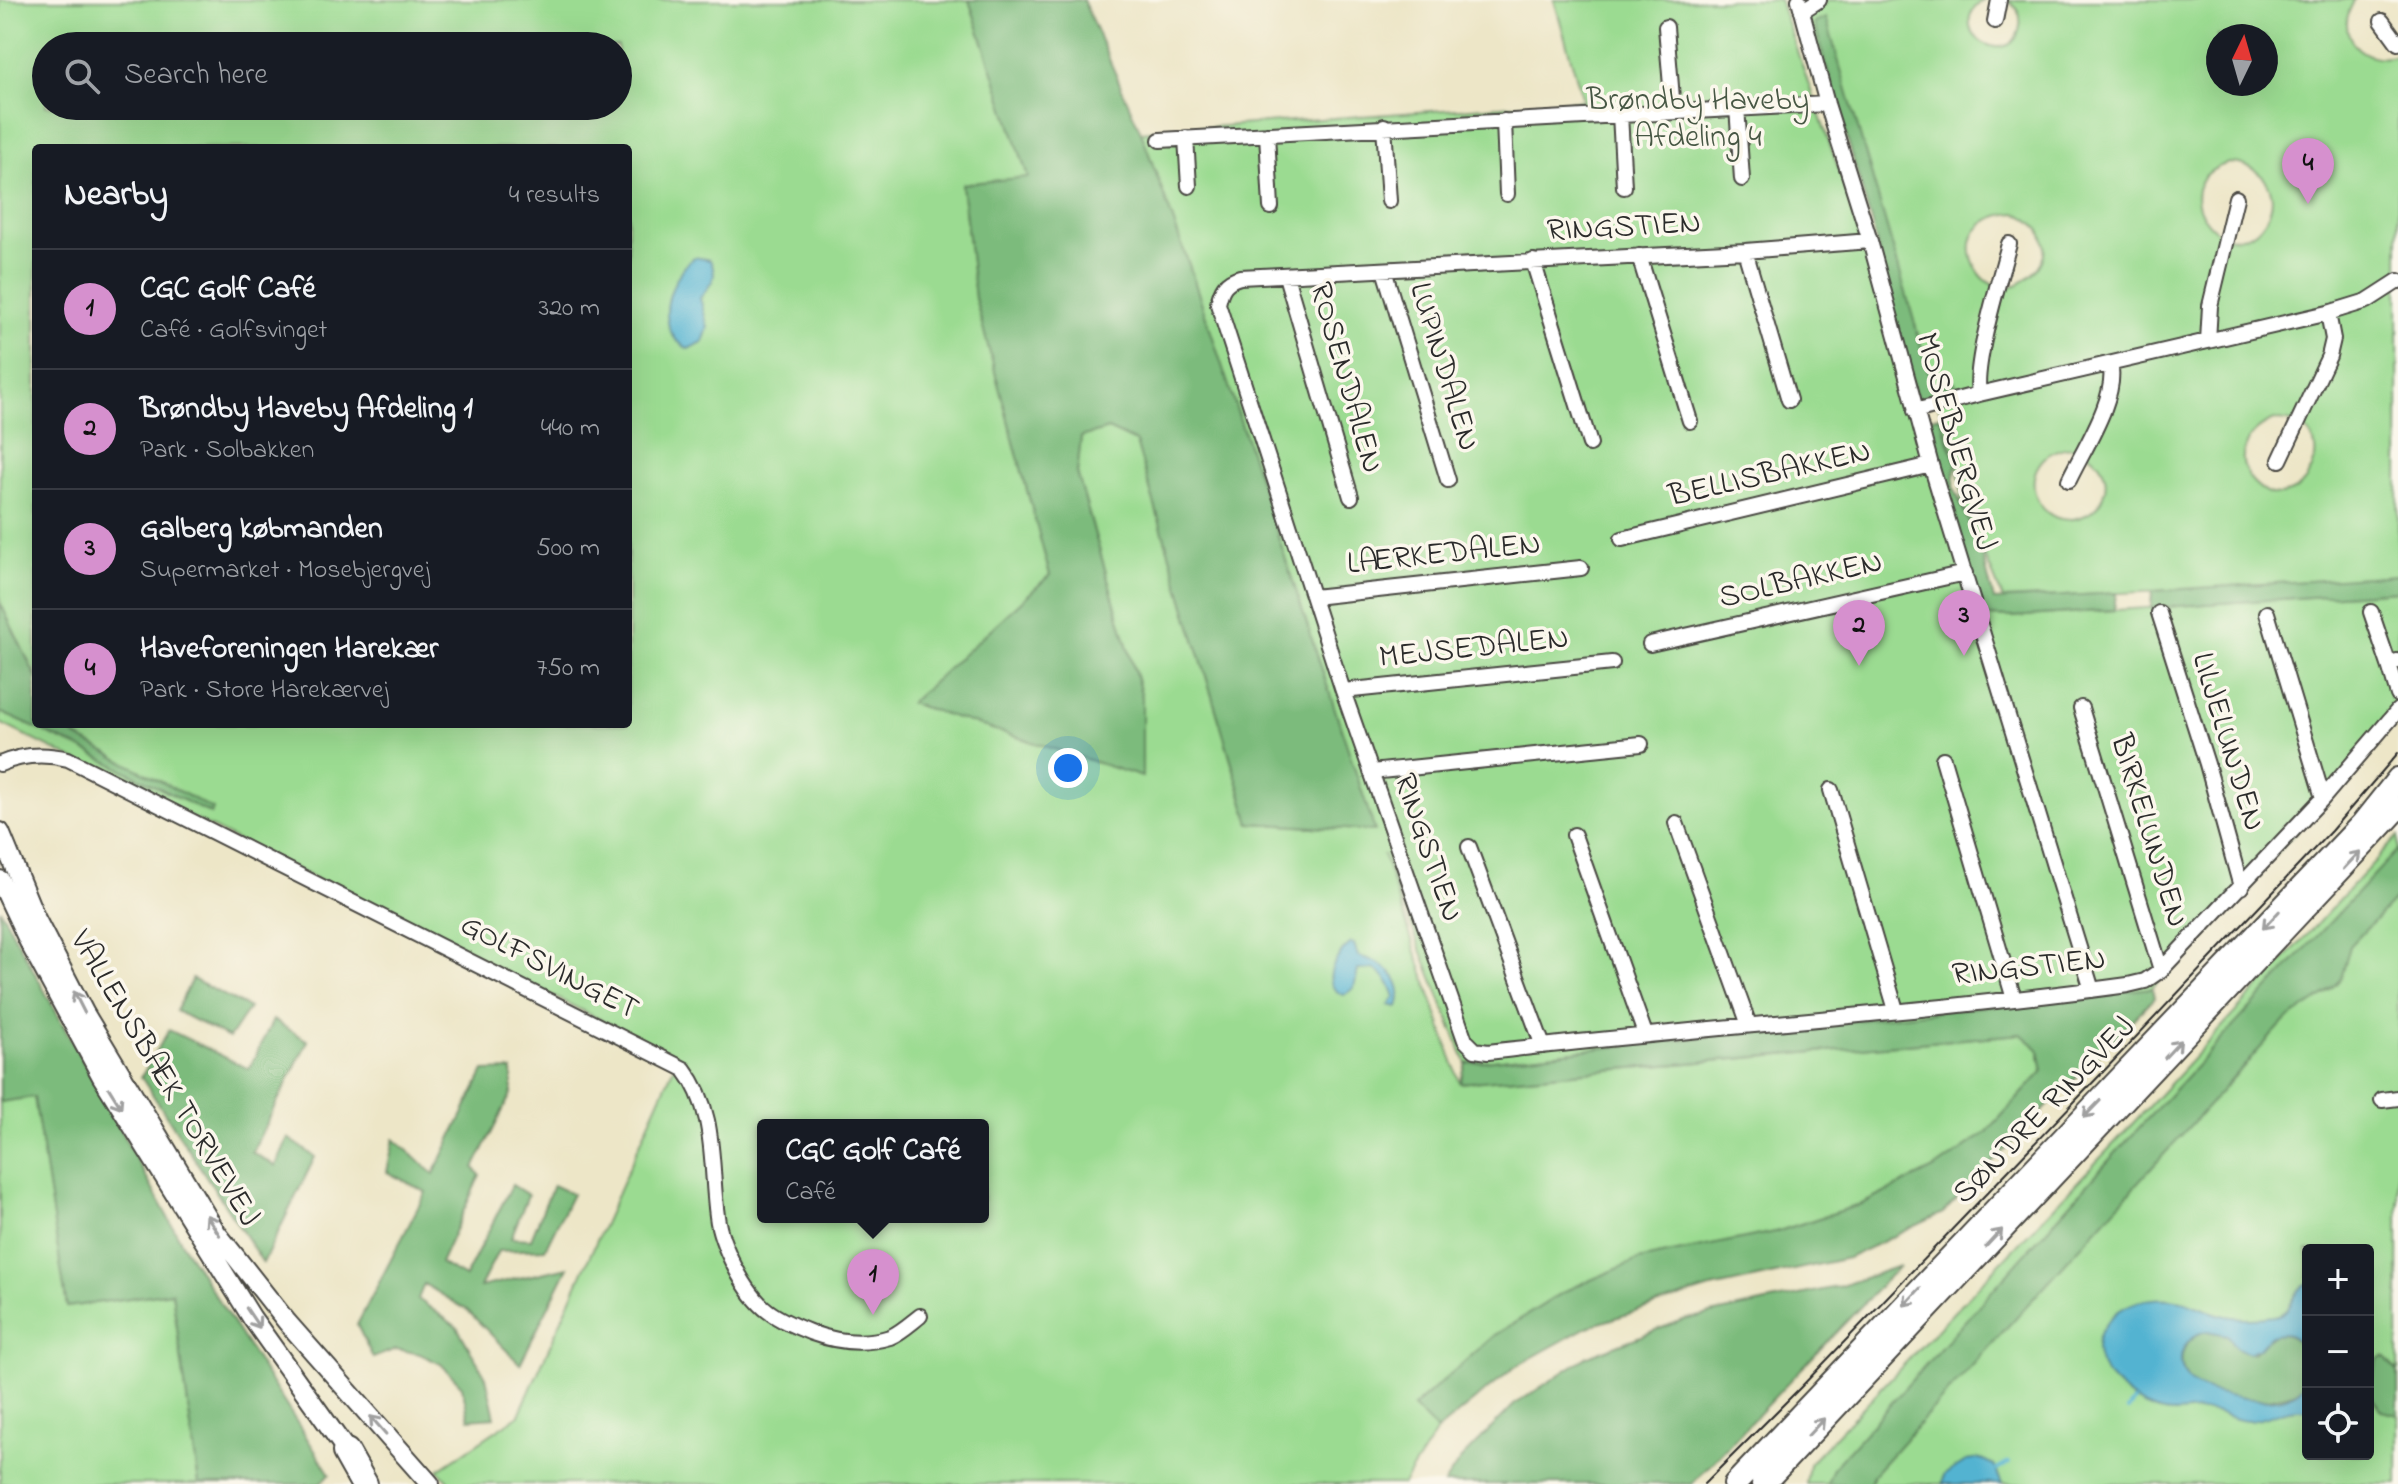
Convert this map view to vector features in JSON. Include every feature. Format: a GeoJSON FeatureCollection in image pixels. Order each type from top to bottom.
{"type":"FeatureCollection","features":[{"type":"Feature","properties":{"kind":"highway"},"geometry":{"type":"LineString","coordinates":[[346,1452],[364,1484]]}},
{"type":"Feature","properties":{"kind":"main road","name":"SØNDRE RINGVEJ"},"geometry":{"type":"LineString","coordinates":[[1735,1484],[2362,824],[2398,779]]}},
{"type":"Feature","properties":{"kind":"main road","name":"SØNDRE RINGVEJ"},"geometry":{"type":"LineString","coordinates":[[1763,1484],[2398,808]]}},
{"type":"Feature","properties":{"kind":"street"},"geometry":{"type":"LineString","coordinates":[[1801,6],[1819,0]]}},
{"type":"Feature","properties":{"kind":"street"},"geometry":{"type":"LineString","coordinates":[[1995,21],[1999,0]]}},
{"type":"Feature","properties":{"kind":"street","name":"MOSEBJERGVEJ"},"geometry":{"type":"LineString","coordinates":[[1801,6],[1827,104],[1870,241],[1915,411],[2092,990]]}},
{"type":"Feature","properties":{"kind":"street"},"geometry":{"type":"LineString","coordinates":[[2382,21],[2398,43]]}},
{"type":"Feature","properties":{"kind":"street"},"geometry":{"type":"LineString","coordinates":[[1666,27],[1673,110]]}},
{"type":"Feature","properties":{"kind":"street"},"geometry":{"type":"LineString","coordinates":[[1160,140],[1827,104]]}},
{"type":"Feature","properties":{"kind":"street"},"geometry":{"type":"LineString","coordinates":[[1737,107],[1742,179]]}},
{"type":"Feature","properties":{"kind":"street"},"geometry":{"type":"LineString","coordinates":[[1620,114],[1624,187]]}},
{"type":"Feature","properties":{"kind":"street"},"geometry":{"type":"LineString","coordinates":[[1504,121],[1507,194]]}},
{"type":"Feature","properties":{"kind":"street"},"geometry":{"type":"LineString","coordinates":[[1384,126],[1389,201]]}},
{"type":"Feature","properties":{"kind":"street"},"geometry":{"type":"LineString","coordinates":[[1267,134],[1271,207]]}},
{"type":"Feature","properties":{"kind":"street"},"geometry":{"type":"LineString","coordinates":[[1186,138],[1189,186]]}},
{"type":"Feature","properties":{"kind":"street"},"geometry":{"type":"LineString","coordinates":[[2208,341],[2210,306],[2236,198]]}},
{"type":"Feature","properties":{"kind":"street","name":"RINGSTIEN"},"geometry":{"type":"LineString","coordinates":[[1870,241],[1745,251],[1240,277],[1230,280],[1220,290],[1218,304],[1343,691],[1465,1040],[1475,1050],[1488,1052],[2014,999],[2137,983],[2161,970],[2241,887],[2398,710]]}},
{"type":"Feature","properties":{"kind":"street"},"geometry":{"type":"LineString","coordinates":[[1979,394],[1977,380],[2009,244]]}},
{"type":"Feature","properties":{"kind":"street"},"geometry":{"type":"LineString","coordinates":[[1745,251],[1789,400]]}},
{"type":"Feature","properties":{"kind":"street"},"geometry":{"type":"LineString","coordinates":[[1639,256],[1690,421]]}},
{"type":"Feature","properties":{"kind":"street"},"geometry":{"type":"LineString","coordinates":[[1533,261],[1590,444]]}},
{"type":"Feature","properties":{"kind":"street","name":"LUPINDALEN"},"geometry":{"type":"LineString","coordinates":[[1384,270],[1448,480]]}},
{"type":"Feature","properties":{"kind":"street","name":"ROSENDALEN"},"geometry":{"type":"LineString","coordinates":[[1286,276],[1351,497]]}},
{"type":"Feature","properties":{"kind":"street"},"geometry":{"type":"LineString","coordinates":[[1915,411],[2328,313],[2367,301],[2398,281]]}},
{"type":"Feature","properties":{"kind":"street"},"geometry":{"type":"LineString","coordinates":[[2280,460],[2329,356],[2333,339],[2328,313]]}},
{"type":"Feature","properties":{"kind":"street"},"geometry":{"type":"LineString","coordinates":[[2069,480],[2110,392],[2113,375],[2110,364]]}},
{"type":"Feature","properties":{"kind":"street","name":"BELLISBAKKEN"},"geometry":{"type":"LineString","coordinates":[[1622,539],[1931,465]]}},
{"type":"Feature","properties":{"kind":"street","name":"LÆRKEDALEN"},"geometry":{"type":"LineString","coordinates":[[1313,597],[1581,568]]}},
{"type":"Feature","properties":{"kind":"street","name":"SOLBAKKEN"},"geometry":{"type":"LineString","coordinates":[[1650,644],[1965,573]]}},
{"type":"Feature","properties":{"kind":"street"},"geometry":{"type":"LineString","coordinates":[[2371,612],[2394,663],[2398,695]]}},
{"type":"Feature","properties":{"kind":"street","name":"LILJELUNDEN"},"geometry":{"type":"LineString","coordinates":[[2159,613],[2207,764],[2241,887]]}},
{"type":"Feature","properties":{"kind":"street"},"geometry":{"type":"LineString","coordinates":[[2267,613],[2323,798]]}},
{"type":"Feature","properties":{"kind":"street","name":"MEJSEDALEN"},"geometry":{"type":"LineString","coordinates":[[1343,691],[1612,663]]}},
{"type":"Feature","properties":{"kind":"street","name":"BIRKELUNDEN"},"geometry":{"type":"LineString","coordinates":[[2081,708],[2161,970]]}},
{"type":"Feature","properties":{"kind":"street"},"geometry":{"type":"LineString","coordinates":[[1371,772],[1641,744]]}},
{"type":"Feature","properties":{"kind":"street","name":"GOLFSVINGET"},"geometry":{"type":"LineString","coordinates":[[0,764],[37,755],[68,759],[684,1069],[705,1105],[717,1219],[727,1249],[740,1275],[767,1311],[796,1327],[833,1341],[892,1336],[920,1316]]}},
{"type":"Feature","properties":{"kind":"street"},"geometry":{"type":"LineString","coordinates":[[1943,759],[2014,999]]}},
{"type":"Feature","properties":{"kind":"street"},"geometry":{"type":"LineString","coordinates":[[1831,790],[1896,1010]]}},
{"type":"Feature","properties":{"kind":"street"},"geometry":{"type":"LineString","coordinates":[[1676,823],[1749,1025]]}},
{"type":"Feature","properties":{"kind":"street","name":"VALLENSBÆK TORVEVEJ"},"geometry":{"type":"LineString","coordinates":[[0,832],[35,917],[85,1014],[216,1232],[287,1322],[430,1484]]}},
{"type":"Feature","properties":{"kind":"street"},"geometry":{"type":"LineString","coordinates":[[1574,835],[1645,1034]]}},
{"type":"Feature","properties":{"kind":"street"},"geometry":{"type":"LineString","coordinates":[[1469,847],[1543,1046]]}},
{"type":"Feature","properties":{"kind":"street","name":"VALLENSBÆK TORVEVEJ"},"geometry":{"type":"LineString","coordinates":[[0,880],[30,944],[102,1077],[252,1318],[346,1452],[373,1484]]}},
{"type":"Feature","properties":{"kind":"street"},"geometry":{"type":"LineString","coordinates":[[2382,1100],[2398,1098]]}},
{"type":"Feature","properties":{"kind":"green space","name":"Brøndby Haveby Afdeling 4"},"geometry":{"type":"Polygon","coordinates":[[[0,0],[969,0],[1029,178],[962,185],[975,297],[1050,575],[911,703],[1142,777],[1142,697],[1077,473],[1081,437],[1108,429],[1136,442],[1250,823],[1374,831],[1189,265],[1141,132],[1583,100],[1554,0],[1779,0],[1859,227],[1985,616],[2012,617],[2398,591],[2398,715],[2330,795],[2152,988],[1466,1063],[1383,854],[1460,1083],[2021,1034],[2039,1049],[2043,1071],[1986,1133],[1936,1168],[1862,1204],[1779,1231],[1567,1290],[1495,1335],[1413,1407],[1437,1431],[1403,1484],[451,1484],[438,1470],[519,1415],[678,1058],[0,723],[0,0]]]}},
{"type":"Feature","properties":{"kind":"green space"},"geometry":{"type":"Polygon","coordinates":[[[969,0],[1083,0],[1141,132],[1189,265],[1375,831],[1250,823],[1136,442],[1108,429],[1081,437],[1077,473],[1142,697],[1142,777],[910,703],[1050,575],[975,298],[962,184],[1028,177],[969,0]]]}},
{"type":"Feature","properties":{"kind":"green space"},"geometry":{"type":"Polygon","coordinates":[[[1800,0],[1984,0],[1972,11],[1970,23],[1974,34],[1993,47],[2005,46],[2014,40],[2020,26],[2018,11],[2007,0],[2355,0],[2347,24],[2354,44],[2373,56],[2398,55],[2398,575],[2257,586],[2003,599],[1962,502],[1958,463],[1800,0]],[[2229,163],[2207,174],[2198,189],[2199,206],[2207,221],[2220,233],[2236,237],[2252,233],[2267,217],[2272,196],[2258,172],[2229,163]],[[2017,213],[1997,217],[1980,226],[1971,242],[1974,263],[1987,281],[2002,287],[2018,284],[2033,274],[2042,260],[2044,243],[2037,227],[2017,213]],[[2275,420],[2250,437],[2243,463],[2253,482],[2271,494],[2287,494],[2301,485],[2311,470],[2315,453],[2312,437],[2299,425],[2275,420]],[[2070,447],[2051,453],[2040,464],[2034,477],[2040,504],[2050,514],[2064,519],[2091,512],[2103,496],[2105,487],[2099,464],[2086,453],[2070,447]]]}},
{"type":"Feature","properties":{"kind":"green space"},"geometry":{"type":"Polygon","coordinates":[[[1826,18],[1933,386],[1955,382],[1958,397],[1949,400],[1944,392],[1928,396],[1930,404],[1918,402],[1899,340],[1872,225],[1814,23],[1826,18]]]}},
{"type":"Feature","properties":{"kind":"green space"},"geometry":{"type":"Polygon","coordinates":[[[1940,416],[1956,463],[1954,488],[1982,553],[1994,600],[2116,593],[2114,610],[1985,616],[1918,420],[1940,416]]]}},
{"type":"Feature","properties":{"kind":"green space"},"geometry":{"type":"Polygon","coordinates":[[[2398,575],[2398,591],[2151,608],[2152,591],[2398,575]]]}},
{"type":"Feature","properties":{"kind":"green space"},"geometry":{"type":"Polygon","coordinates":[[[0,602],[32,669],[32,726],[0,712],[0,602]]]}},
{"type":"Feature","properties":{"kind":"green space"},"geometry":{"type":"Polygon","coordinates":[[[35,728],[66,728],[75,736],[213,809],[211,814],[35,728]]]}},
{"type":"Feature","properties":{"kind":"green space"},"geometry":{"type":"Polygon","coordinates":[[[2398,836],[2398,1484],[1806,1484],[1809,1464],[2123,1134],[2398,836]]]}},
{"type":"Feature","properties":{"kind":"green space"},"geometry":{"type":"Polygon","coordinates":[[[2398,849],[2398,896],[2350,946],[2341,979],[2323,996],[2284,1022],[1873,1475],[1870,1484],[1827,1484],[1833,1468],[2110,1159],[2398,849]]]}},
{"type":"Feature","properties":{"kind":"green space"},"geometry":{"type":"Polygon","coordinates":[[[0,909],[184,1247],[330,1474],[320,1484],[199,1484],[172,1292],[67,1307],[34,1097],[0,1102],[0,909]]]}},
{"type":"Feature","properties":{"kind":"green space"},"geometry":{"type":"Polygon","coordinates":[[[192,979],[249,1008],[229,1038],[176,1011],[192,979]]]}},
{"type":"Feature","properties":{"kind":"green space"},"geometry":{"type":"Polygon","coordinates":[[[2152,988],[2154,998],[1943,1213],[1848,1258],[1707,1289],[1587,1327],[1515,1367],[1437,1431],[1413,1407],[1495,1335],[1567,1290],[1638,1260],[1779,1231],[1862,1204],[1936,1168],[1986,1133],[2043,1071],[2039,1049],[2021,1034],[1460,1083],[1466,1063],[2152,988]]]}},
{"type":"Feature","properties":{"kind":"green space"},"geometry":{"type":"Polygon","coordinates":[[[273,1020],[308,1041],[252,1152],[276,1166],[288,1138],[315,1157],[263,1263],[141,1077],[169,1030],[249,1069],[273,1020]]]}},
{"type":"Feature","properties":{"kind":"green space"},"geometry":{"type":"Polygon","coordinates":[[[512,1070],[512,1092],[474,1168],[480,1175],[440,1263],[465,1277],[512,1185],[528,1195],[511,1238],[531,1239],[553,1185],[572,1194],[545,1249],[498,1251],[480,1287],[568,1267],[520,1364],[467,1310],[424,1284],[418,1299],[457,1327],[486,1377],[495,1417],[469,1419],[462,1386],[441,1364],[420,1354],[396,1349],[373,1358],[357,1325],[426,1192],[387,1172],[394,1139],[434,1174],[484,1071],[512,1070]]]}},
{"type":"Feature","properties":{"kind":"green space"},"geometry":{"type":"Polygon","coordinates":[[[34,1096],[67,1306],[172,1292],[199,1484],[0,1484],[0,1102],[34,1096]]]}},
{"type":"Feature","properties":{"kind":"green space"},"geometry":{"type":"Polygon","coordinates":[[[1899,1266],[1692,1484],[1444,1484],[1460,1460],[1514,1405],[1588,1356],[1683,1320],[1841,1286],[1899,1266]]]}},
{"type":"Feature","properties":{"kind":"green space"},"geometry":{"type":"Polygon","coordinates":[[[2207,1331],[2227,1335],[2253,1353],[2272,1336],[2282,1334],[2291,1337],[2302,1349],[2302,1386],[2294,1393],[2261,1400],[2220,1395],[2197,1387],[2184,1372],[2182,1355],[2190,1340],[2207,1331]]]}},
{"type":"Feature","properties":{"kind":"green space"},"geometry":{"type":"Polygon","coordinates":[[[2384,1357],[2398,1372],[2398,1415],[2382,1411],[2374,1400],[2374,1372],[2378,1359],[2384,1357]]]}},
{"type":"Feature","properties":{"kind":"water"},"geometry":{"type":"Polygon","coordinates":[[[694,257],[710,260],[714,276],[700,298],[708,328],[703,342],[688,349],[675,339],[667,316],[674,283],[694,257]]]}},
{"type":"Feature","properties":{"kind":"water"},"geometry":{"type":"Polygon","coordinates":[[[1351,943],[1358,956],[1376,962],[1391,972],[1399,987],[1398,1007],[1389,1005],[1395,997],[1390,985],[1374,969],[1358,970],[1354,988],[1344,995],[1336,990],[1332,984],[1332,970],[1351,943]]]}},
{"type":"Feature","properties":{"kind":"water"},"geometry":{"type":"Polygon","coordinates":[[[2302,1287],[2302,1348],[2295,1339],[2280,1334],[2270,1336],[2259,1348],[2248,1353],[2235,1347],[2227,1335],[2207,1331],[2192,1338],[2185,1346],[2181,1362],[2184,1374],[2192,1383],[2235,1397],[2259,1400],[2282,1398],[2292,1395],[2302,1386],[2302,1409],[2292,1409],[2249,1421],[2207,1411],[2165,1412],[2144,1405],[2125,1393],[2105,1373],[2100,1362],[2097,1344],[2101,1332],[2116,1313],[2138,1302],[2174,1299],[2226,1316],[2269,1317],[2286,1310],[2302,1287]]]}},
{"type":"Feature","properties":{"kind":"water"},"geometry":{"type":"Polygon","coordinates":[[[1981,1459],[1994,1465],[2002,1484],[1943,1484],[1944,1475],[1966,1461],[1981,1459]]]}},
{"type":"Feature","properties":{"kind":"waterway"},"geometry":{"type":"LineString","coordinates":[[2128,1410],[2134,1401]]}},
{"type":"Feature","properties":{"kind":"waterway"},"geometry":{"type":"LineString","coordinates":[[1997,1470],[2009,1463]]}},
{"type":"Feature","properties":{"kind":"tram line"},"geometry":{"type":"LineString","coordinates":[[1704,1484],[2101,1074],[2331,831],[2398,753]]}},
{"type":"Feature","properties":{"kind":"place","name":"Haveforeningen Harekær"},"geometry":{"type":"Point","coordinates":[2308,204]}},
{"type":"Feature","properties":{"kind":"place","name":"Galberg købmanden"},"geometry":{"type":"Point","coordinates":[1964,656]}},
{"type":"Feature","properties":{"kind":"place","name":"Brøndby Haveby Afdeling 1"},"geometry":{"type":"Point","coordinates":[1859,666]}},
{"type":"Feature","properties":{"kind":"place","name":"CGC Golf Café"},"geometry":{"type":"Point","coordinates":[873,1315]}}]}
